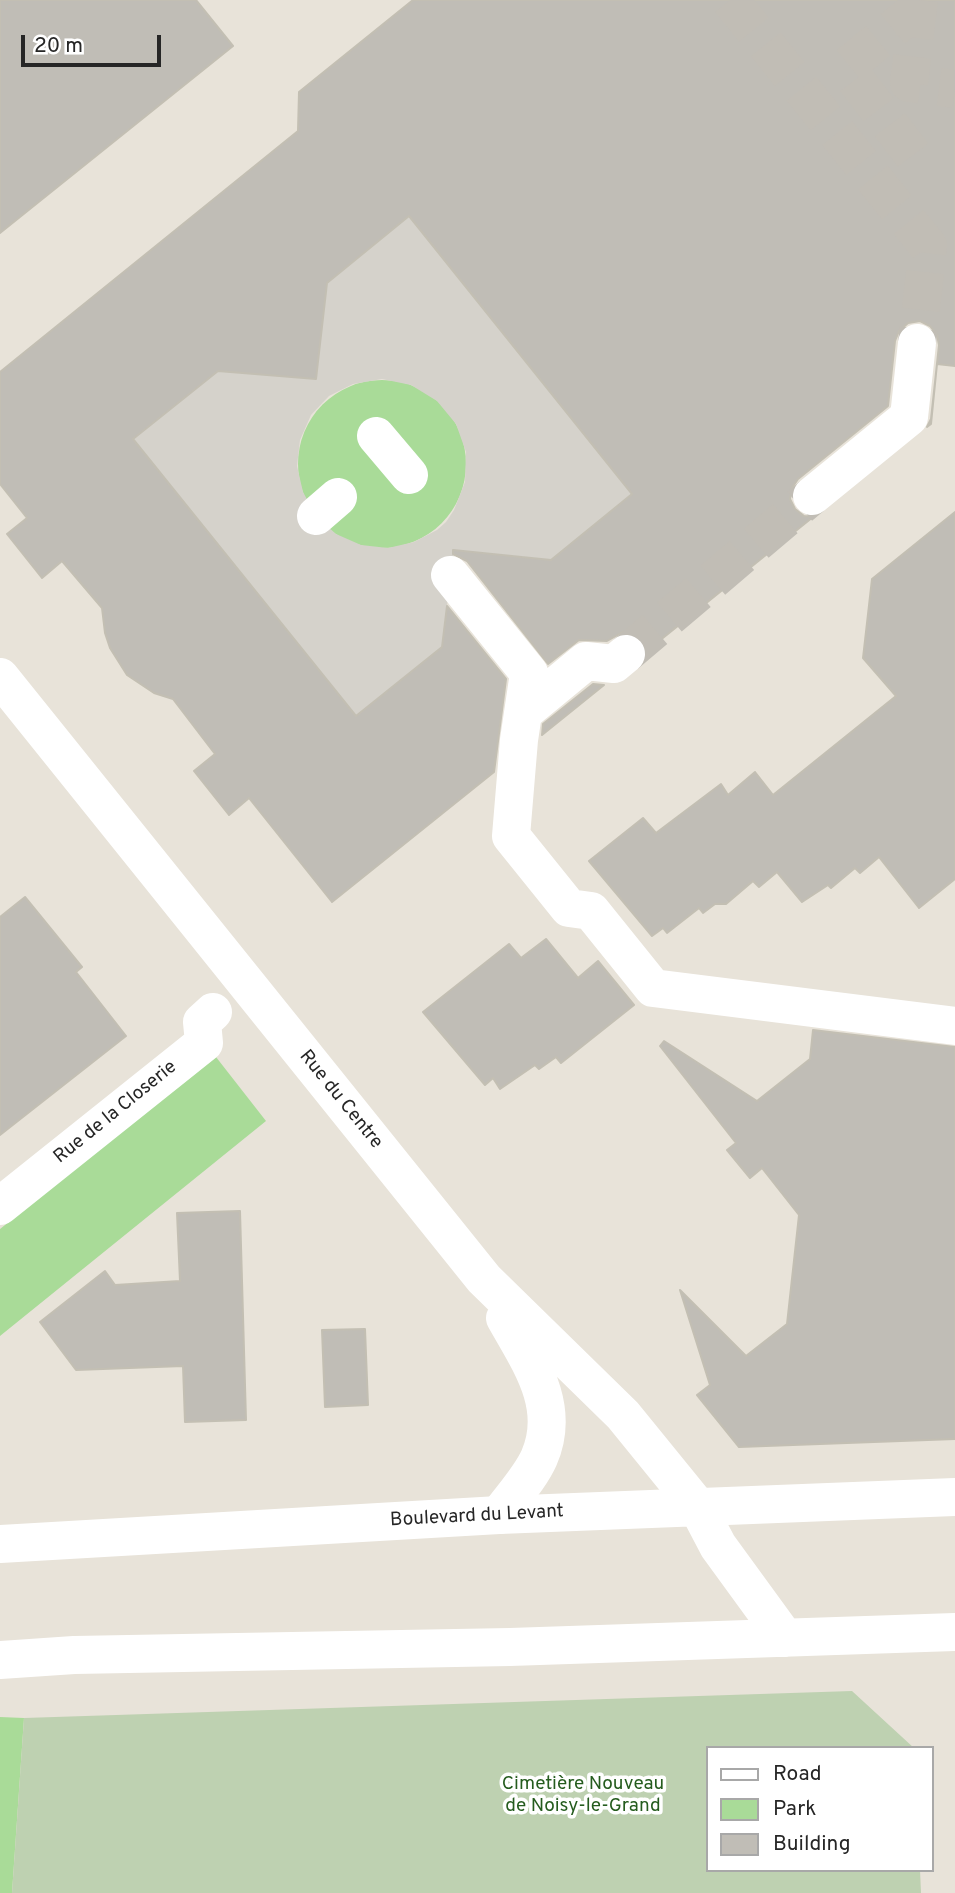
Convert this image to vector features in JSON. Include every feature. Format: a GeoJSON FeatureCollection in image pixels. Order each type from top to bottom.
{"type":"FeatureCollection","features":[{"type":"Feature","properties":{"kind":"street"},"geometry":{"type":"LineString","coordinates":[[812,496],[909,417],[917,343]]}},
{"type":"Feature","properties":{"kind":"street"},"geometry":{"type":"LineString","coordinates":[[450,575],[529,673],[533,721],[511,836],[569,908],[591,911],[653,988],[955,1026]]}},
{"type":"Feature","properties":{"kind":"street"},"geometry":{"type":"LineString","coordinates":[[533,721],[586,661],[614,664],[626,654]]}},
{"type":"Feature","properties":{"kind":"street","name":"Rue du Centre"},"geometry":{"type":"LineString","coordinates":[[0,677],[484,1279],[623,1415],[697,1506],[718,1546],[785,1638]]}},
{"type":"Feature","properties":{"kind":"street","name":"Rue de la Closerie"},"geometry":{"type":"LineString","coordinates":[[0,1206],[204,1043],[202,1022],[213,1012]]}},
{"type":"Feature","properties":{"kind":"street"},"geometry":{"type":"LineString","coordinates":[[484,1279],[539,1378],[548,1414],[539,1459],[499,1515]]}},
{"type":"Feature","properties":{"kind":"street","name":"Boulevard du Levant"},"geometry":{"type":"LineString","coordinates":[[0,1544],[499,1515],[955,1497]]}},
{"type":"Feature","properties":{"kind":"street"},"geometry":{"type":"LineString","coordinates":[[0,1660],[74,1655],[496,1647],[955,1632]]}},
{"type":"Feature","properties":{"kind":"green space"},"geometry":{"type":"Polygon","coordinates":[[[382,380],[414,386],[441,405],[460,432],[466,464],[460,496],[441,523],[414,542],[382,548],[350,542],[323,523],[304,496],[298,464],[304,432],[323,405],[350,386],[382,380]]]}},
{"type":"Feature","properties":{"kind":"green space"},"geometry":{"type":"Polygon","coordinates":[[[216,1057],[266,1121],[0,1336],[0,1229],[216,1057]]]}},
{"type":"Feature","properties":{"kind":"green space","name":"Cimetière Nouveau de Noisy-le-Grand"},"geometry":{"type":"Polygon","coordinates":[[[852,1691],[912,1746],[706,1746],[706,1872],[920,1872],[921,1893],[12,1893],[24,1718],[852,1691]]]}},
{"type":"Feature","properties":{"kind":"green space"},"geometry":{"type":"Polygon","coordinates":[[[0,1717],[24,1718],[12,1893],[0,1893],[0,1717]]]}},
{"type":"Feature","properties":{"kind":"shaded area"},"geometry":{"type":"Polygon","coordinates":[[[409,216],[632,494],[535,573],[535,558],[454,550],[444,629],[462,631],[356,716],[133,439],[409,216]],[[382,379],[353,384],[329,396],[311,415],[300,440],[297,466],[303,492],[316,516],[336,534],[361,545],[388,548],[414,542],[437,530],[454,510],[465,482],[466,452],[456,424],[437,401],[411,385],[382,379]]]}},
{"type":"Feature","properties":{"kind":"building"},"geometry":{"type":"Polygon","coordinates":[[[0,0],[196,0],[233,46],[0,233],[0,0]]]}},
{"type":"Feature","properties":{"kind":"building"},"geometry":{"type":"Polygon","coordinates":[[[413,0],[955,0],[955,366],[937,364],[931,424],[927,427],[931,419],[939,345],[937,335],[930,326],[920,321],[908,323],[899,331],[895,341],[888,406],[798,479],[792,488],[790,499],[795,509],[804,516],[813,517],[648,650],[634,634],[623,632],[607,641],[579,640],[548,664],[467,561],[453,554],[453,550],[551,560],[632,494],[409,216],[327,283],[316,379],[218,371],[133,439],[356,716],[442,647],[447,606],[506,679],[494,772],[332,902],[249,798],[229,815],[194,771],[215,754],[173,699],[154,693],[127,675],[110,648],[102,608],[62,561],[42,578],[7,534],[27,518],[0,484],[0,372],[298,131],[299,92],[413,0]]]}},
{"type":"Feature","properties":{"kind":"building"},"geometry":{"type":"Polygon","coordinates":[[[955,512],[955,879],[919,908],[879,857],[860,873],[855,868],[831,888],[828,885],[802,902],[777,872],[759,887],[753,881],[726,904],[715,904],[703,913],[699,908],[667,933],[663,928],[652,936],[589,861],[643,818],[656,833],[721,784],[728,795],[755,772],[773,795],[896,696],[863,658],[872,579],[955,512]]]}},
{"type":"Feature","properties":{"kind":"building"},"geometry":{"type":"Polygon","coordinates":[[[593,684],[604,685],[542,735],[543,724],[593,684]]]}},
{"type":"Feature","properties":{"kind":"building"},"geometry":{"type":"Polygon","coordinates":[[[25,897],[82,967],[76,972],[126,1036],[0,1135],[0,917],[25,897]]]}},
{"type":"Feature","properties":{"kind":"building"},"geometry":{"type":"Polygon","coordinates":[[[546,939],[578,978],[598,961],[634,1005],[561,1063],[556,1057],[539,1069],[535,1065],[500,1089],[493,1078],[485,1085],[423,1012],[509,944],[521,958],[546,939]]]}},
{"type":"Feature","properties":{"kind":"building"},"geometry":{"type":"Polygon","coordinates":[[[813,1030],[955,1047],[955,1439],[739,1447],[697,1395],[710,1385],[680,1290],[746,1356],[787,1324],[799,1215],[762,1168],[750,1178],[727,1150],[736,1143],[660,1046],[664,1041],[757,1101],[810,1059],[813,1030]]]}},
{"type":"Feature","properties":{"kind":"building"},"geometry":{"type":"Polygon","coordinates":[[[240,1211],[246,1420],[185,1422],[183,1366],[76,1370],[40,1322],[105,1271],[115,1285],[180,1281],[177,1213],[240,1211]]]}},
{"type":"Feature","properties":{"kind":"building"},"geometry":{"type":"Polygon","coordinates":[[[365,1329],[368,1405],[325,1407],[322,1330],[365,1329]]]}},
{"type":"Feature","properties":{"kind":"tunnel"},"geometry":{"type":"LineString","coordinates":[[730,0],[928,246],[917,343]]}},
{"type":"Feature","properties":{"kind":"tunnel"},"geometry":{"type":"LineString","coordinates":[[919,0],[909,83],[955,89]]}},
{"type":"Feature","properties":{"kind":"tunnel"},"geometry":{"type":"LineString","coordinates":[[913,155],[846,67],[928,0]]}},
{"type":"Feature","properties":{"kind":"tunnel"},"geometry":{"type":"LineString","coordinates":[[626,654],[812,496]]}}]}
